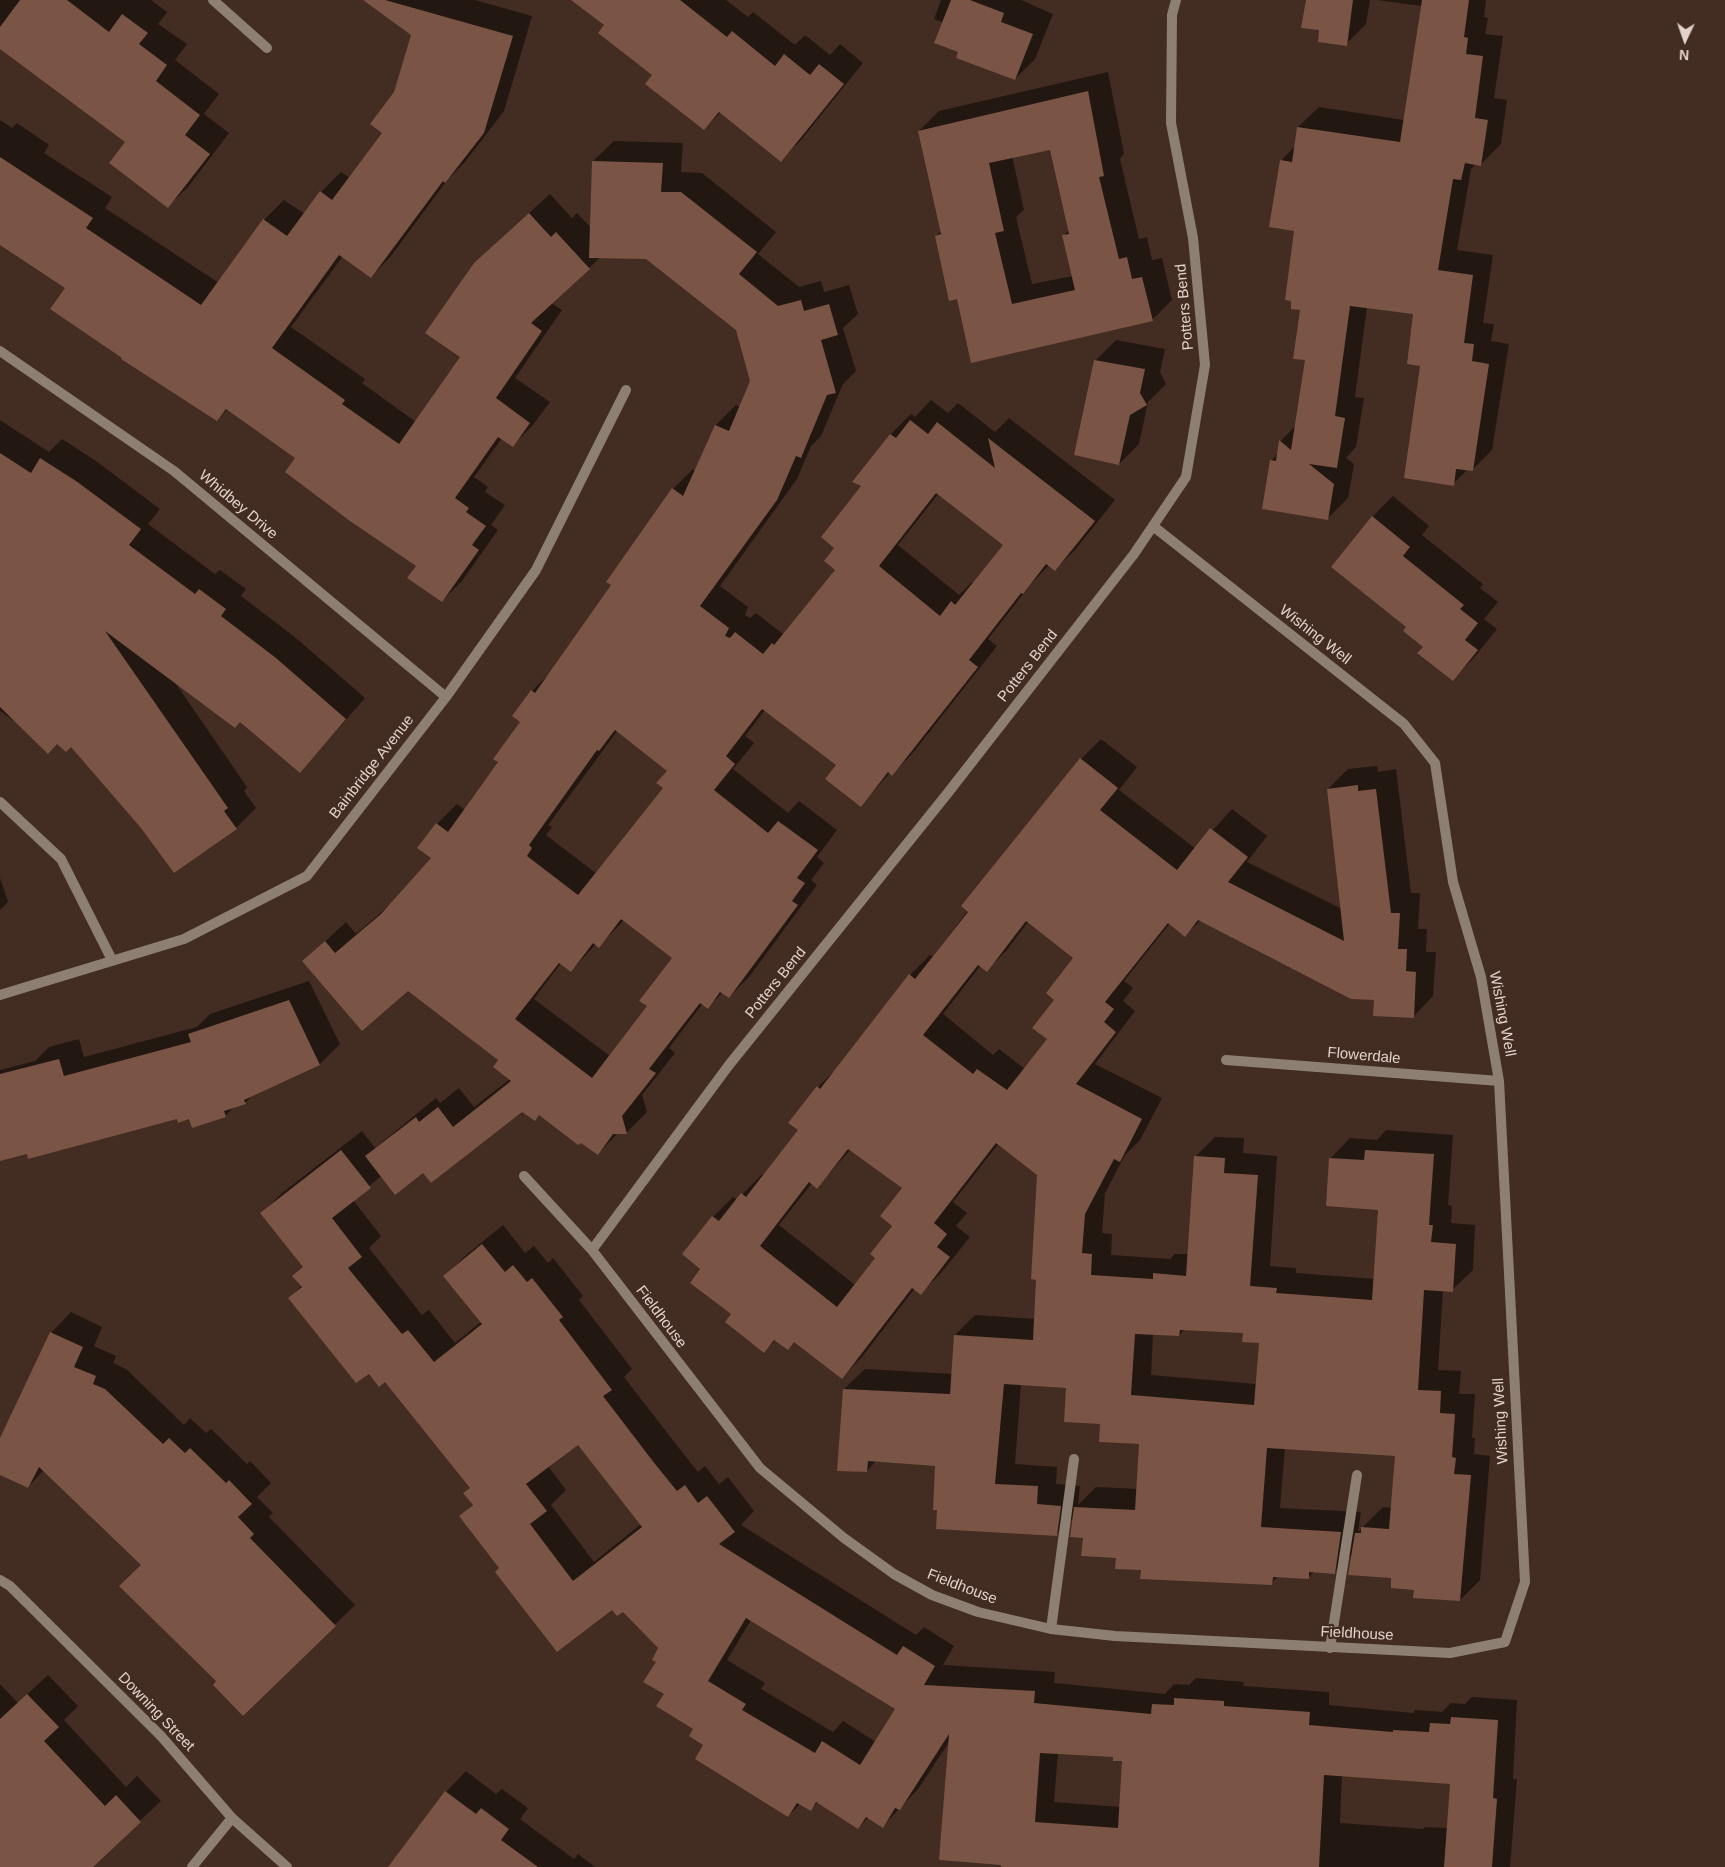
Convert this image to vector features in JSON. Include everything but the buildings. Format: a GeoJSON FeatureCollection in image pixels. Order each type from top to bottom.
{"type":"FeatureCollection","features":[{"type":"Feature","properties":{"kind":"street"},"geometry":{"type":"LineString","coordinates":[[213,0],[267,48]]}},
{"type":"Feature","properties":{"kind":"street","name":"Potters Bend"},"geometry":{"type":"LineString","coordinates":[[592,1250],[729,1065],[947,794],[1134,554],[1186,477],[1206,365],[1193,238],[1171,123],[1172,15],[1176,0]]}},
{"type":"Feature","properties":{"kind":"street","name":"Whidbey Drive"},"geometry":{"type":"LineString","coordinates":[[0,351],[174,471],[446,697]]}},
{"type":"Feature","properties":{"kind":"street","name":"Bainbridge Avenue"},"geometry":{"type":"LineString","coordinates":[[0,995],[184,939],[307,876],[446,697],[536,570],[626,390]]}},
{"type":"Feature","properties":{"kind":"street","name":"Wishing Well"},"geometry":{"type":"LineString","coordinates":[[1153,526],[1404,724],[1435,763],[1453,882],[1481,977],[1499,1082],[1525,1582],[1505,1642]]}},
{"type":"Feature","properties":{"kind":"street"},"geometry":{"type":"LineString","coordinates":[[0,802],[61,859],[112,960]]}},
{"type":"Feature","properties":{"kind":"street","name":"Flowerdale"},"geometry":{"type":"LineString","coordinates":[[1226,1060],[1499,1082]]}},
{"type":"Feature","properties":{"kind":"street","name":"Fieldhouse"},"geometry":{"type":"LineString","coordinates":[[524,1176],[592,1250],[760,1468],[795,1500],[887,1568],[932,1595],[978,1612],[1050,1629],[1115,1636],[1450,1653],[1505,1642]]}},
{"type":"Feature","properties":{"kind":"street"},"geometry":{"type":"LineString","coordinates":[[1050,1629],[1074,1459]]}},
{"type":"Feature","properties":{"kind":"street"},"geometry":{"type":"LineString","coordinates":[[1330,1648],[1357,1475]]}},
{"type":"Feature","properties":{"kind":"street","name":"Downing Street"},"geometry":{"type":"LineString","coordinates":[[0,1580],[10,1586],[161,1736],[232,1818],[287,1867]]}},
{"type":"Feature","properties":{"kind":"street"},"geometry":{"type":"LineString","coordinates":[[192,1867],[232,1818]]}}]}
